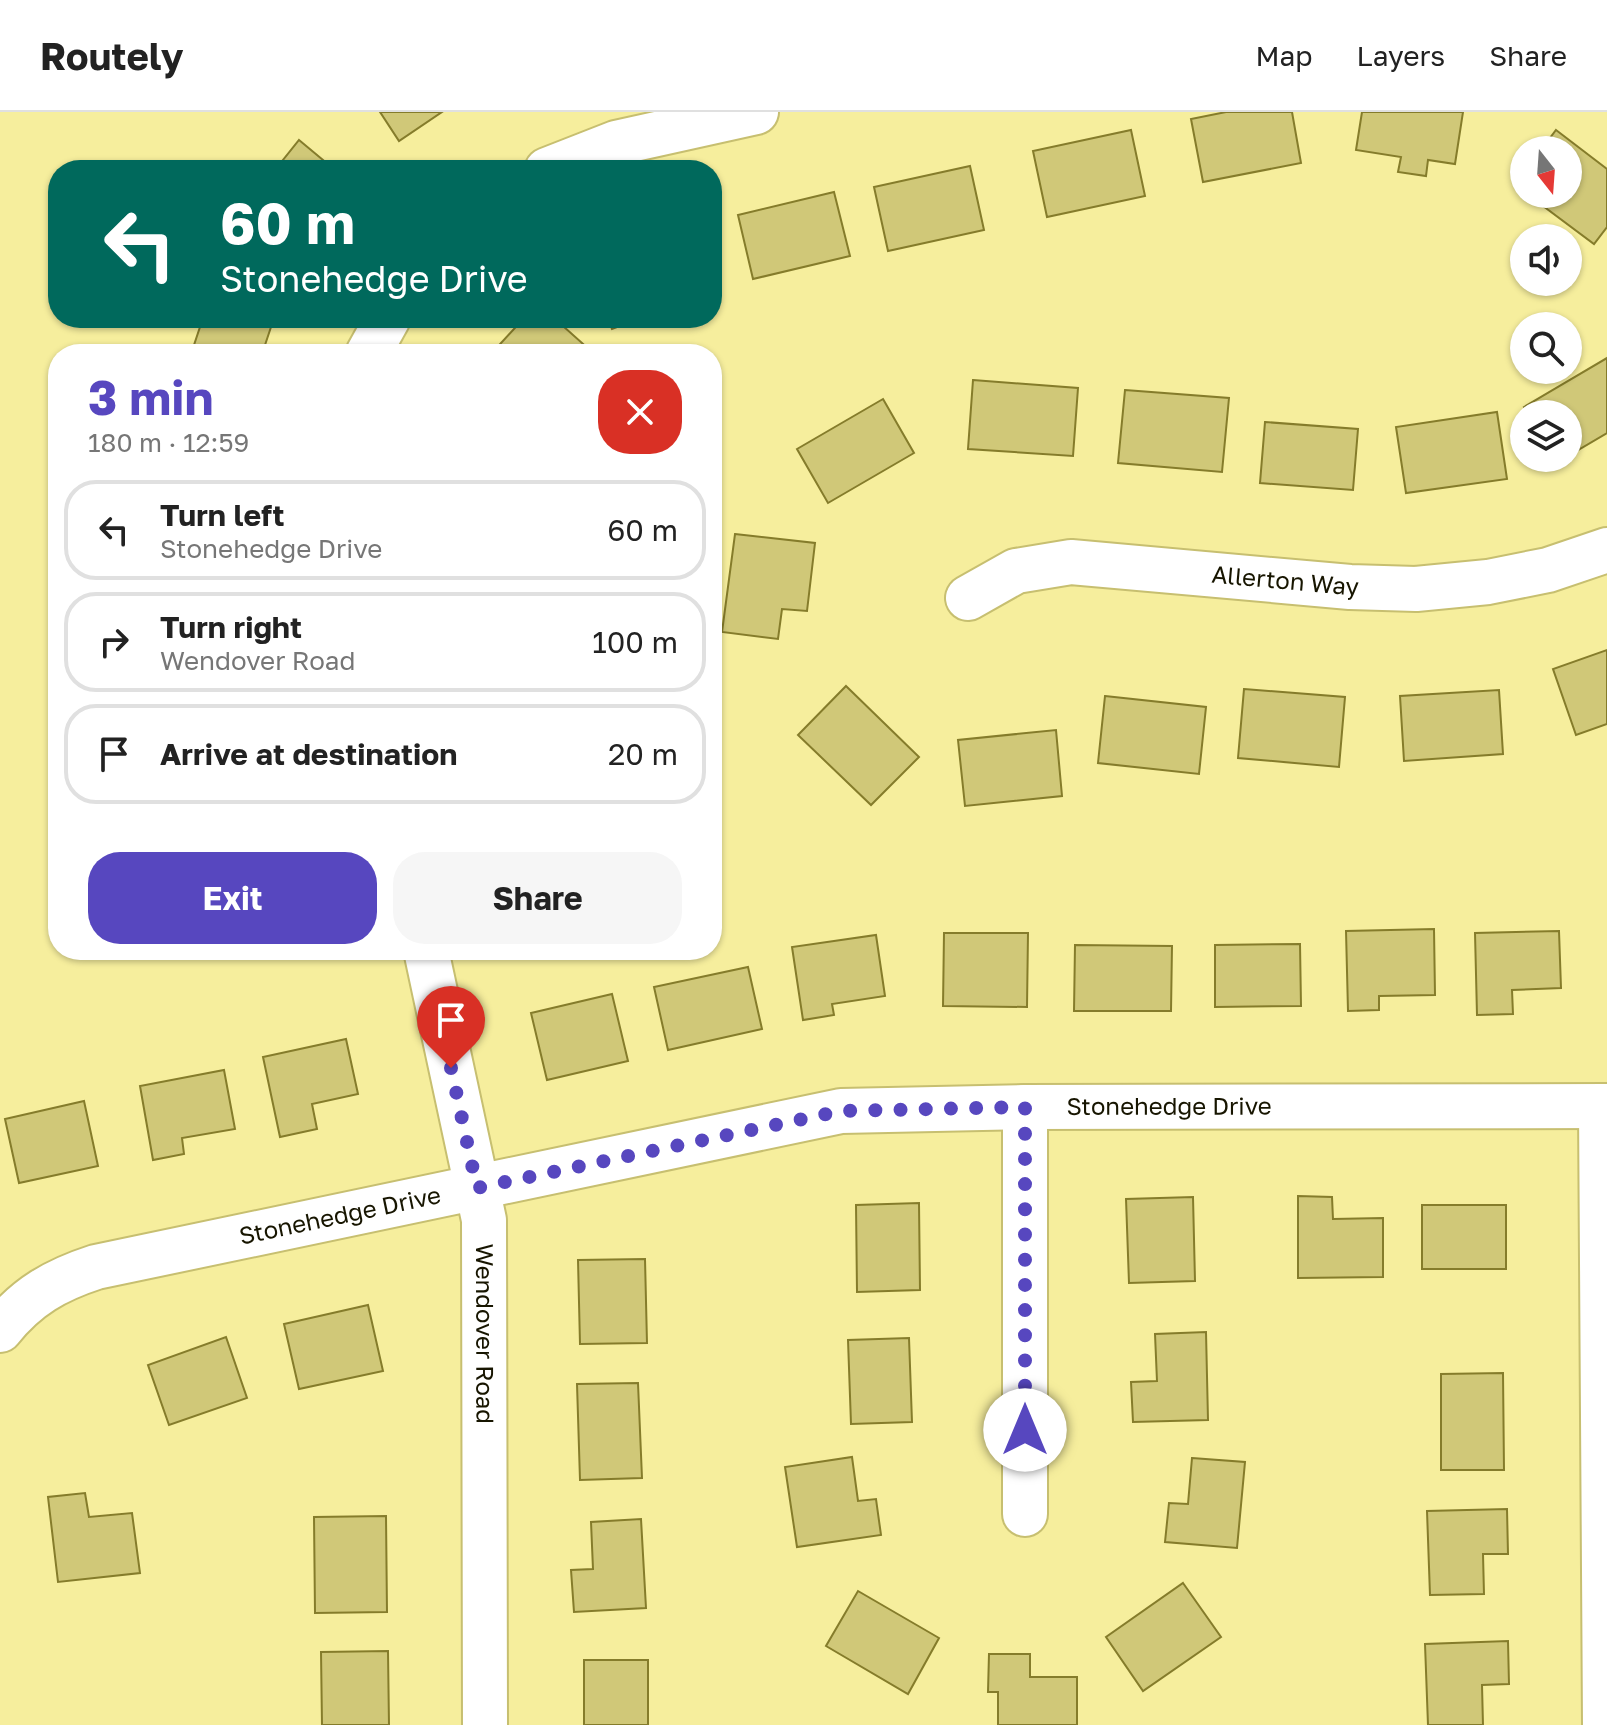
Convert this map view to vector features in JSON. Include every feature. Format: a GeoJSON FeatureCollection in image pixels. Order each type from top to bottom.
{"type":"FeatureCollection","features":[{"type":"Feature","properties":{"kind":"street"},"geometry":{"type":"LineString","coordinates":[[573,160],[616,143],[756,112]]}},
{"type":"Feature","properties":{"kind":"street","name":"Allerton Way"},"geometry":{"type":"LineString","coordinates":[[968,598],[1016,571],[1071,562],[1350,587],[1416,589],[1488,582],[1548,570],[1607,550]]}},
{"type":"Feature","properties":{"kind":"street","name":"Wendover Road"},"geometry":{"type":"LineString","coordinates":[[428,960],[484,1220],[485,1725]]}},
{"type":"Feature","properties":{"kind":"street"},"geometry":{"type":"LineString","coordinates":[[1604,1106],[1605,1725]]}},
{"type":"Feature","properties":{"kind":"street","name":"Stonehedge Drive"},"geometry":{"type":"LineString","coordinates":[[0,1330],[18,1307],[57,1279],[96,1267],[841,1111],[1025,1107],[1604,1106]]}},
{"type":"Feature","properties":{"kind":"street"},"geometry":{"type":"LineString","coordinates":[[1025,1107],[1025,1514]]}},
{"type":"Feature","properties":{"kind":"building"},"geometry":{"type":"Polygon","coordinates":[[[380,112],[442,112],[399,141],[380,112]]]}},
{"type":"Feature","properties":{"kind":"building"},"geometry":{"type":"Polygon","coordinates":[[[1226,112],[1292,112],[1301,163],[1203,182],[1191,119],[1226,112]]]}},
{"type":"Feature","properties":{"kind":"building"},"geometry":{"type":"Polygon","coordinates":[[[1362,112],[1463,112],[1455,164],[1428,160],[1426,176],[1398,172],[1401,157],[1356,150],[1362,112]]]}},
{"type":"Feature","properties":{"kind":"building"},"geometry":{"type":"Polygon","coordinates":[[[1131,130],[1145,196],[1047,217],[1033,151],[1131,130]]]}},
{"type":"Feature","properties":{"kind":"building"},"geometry":{"type":"Polygon","coordinates":[[[299,140],[323,160],[283,160],[299,140]]]}},
{"type":"Feature","properties":{"kind":"building"},"geometry":{"type":"Polygon","coordinates":[[[1582,150],[1607,169],[1607,227],[1594,244],[1582,235],[1582,224],[1567,224],[1546,208],[1582,208],[1582,150]]]}},
{"type":"Feature","properties":{"kind":"building"},"geometry":{"type":"Polygon","coordinates":[[[970,166],[984,230],[888,251],[874,187],[970,166]]]}},
{"type":"Feature","properties":{"kind":"building"},"geometry":{"type":"Polygon","coordinates":[[[834,192],[850,256],[753,279],[738,215],[834,192]]]}},
{"type":"Feature","properties":{"kind":"building"},"geometry":{"type":"Polygon","coordinates":[[[200,328],[271,328],[265,344],[194,344],[200,328]]]}},
{"type":"Feature","properties":{"kind":"building"},"geometry":{"type":"Polygon","coordinates":[[[515,328],[565,328],[583,344],[500,344],[515,328]]]}},
{"type":"Feature","properties":{"kind":"building"},"geometry":{"type":"Polygon","coordinates":[[[1607,358],[1607,433],[1582,448],[1582,400],[1536,400],[1563,384],[1582,384],[1582,373],[1607,358]]]}},
{"type":"Feature","properties":{"kind":"building"},"geometry":{"type":"Polygon","coordinates":[[[973,380],[1078,388],[1073,456],[968,449],[973,380]]]}},
{"type":"Feature","properties":{"kind":"building"},"geometry":{"type":"Polygon","coordinates":[[[1125,390],[1229,398],[1222,472],[1118,463],[1125,390]]]}},
{"type":"Feature","properties":{"kind":"building"},"geometry":{"type":"Polygon","coordinates":[[[883,399],[914,453],[828,503],[797,449],[883,399]]]}},
{"type":"Feature","properties":{"kind":"building"},"geometry":{"type":"Polygon","coordinates":[[[1497,412],[1507,479],[1406,493],[1396,427],[1497,412]]]}},
{"type":"Feature","properties":{"kind":"building"},"geometry":{"type":"Polygon","coordinates":[[[1265,422],[1358,429],[1353,490],[1260,483],[1265,422]]]}},
{"type":"Feature","properties":{"kind":"building"},"geometry":{"type":"Polygon","coordinates":[[[735,534],[815,543],[807,611],[782,609],[778,639],[722,632],[735,534]]]}},
{"type":"Feature","properties":{"kind":"building"},"geometry":{"type":"Polygon","coordinates":[[[1607,650],[1607,724],[1576,735],[1553,669],[1607,650]]]}},
{"type":"Feature","properties":{"kind":"building"},"geometry":{"type":"Polygon","coordinates":[[[846,686],[919,757],[871,805],[798,735],[846,686]]]}},
{"type":"Feature","properties":{"kind":"building"},"geometry":{"type":"Polygon","coordinates":[[[1244,689],[1345,697],[1339,767],[1238,758],[1244,689]]]}},
{"type":"Feature","properties":{"kind":"building"},"geometry":{"type":"Polygon","coordinates":[[[1499,690],[1503,754],[1404,761],[1400,696],[1499,690]]]}},
{"type":"Feature","properties":{"kind":"building"},"geometry":{"type":"Polygon","coordinates":[[[1105,696],[1206,707],[1199,774],[1098,763],[1105,696]]]}},
{"type":"Feature","properties":{"kind":"building"},"geometry":{"type":"Polygon","coordinates":[[[1056,730],[1062,796],[965,806],[958,740],[1056,730]]]}},
{"type":"Feature","properties":{"kind":"building"},"geometry":{"type":"Polygon","coordinates":[[[1434,929],[1435,995],[1379,996],[1379,1010],[1348,1011],[1346,931],[1434,929]]]}},
{"type":"Feature","properties":{"kind":"building"},"geometry":{"type":"Polygon","coordinates":[[[1559,931],[1561,988],[1512,990],[1513,1014],[1477,1015],[1475,933],[1559,931]]]}},
{"type":"Feature","properties":{"kind":"building"},"geometry":{"type":"Polygon","coordinates":[[[944,933],[1028,933],[1027,1007],[943,1006],[944,933]]]}},
{"type":"Feature","properties":{"kind":"building"},"geometry":{"type":"Polygon","coordinates":[[[876,935],[885,996],[832,1004],[834,1015],[803,1020],[792,947],[876,935]]]}},
{"type":"Feature","properties":{"kind":"building"},"geometry":{"type":"Polygon","coordinates":[[[1300,944],[1301,1006],[1215,1007],[1215,945],[1300,944]]]}},
{"type":"Feature","properties":{"kind":"building"},"geometry":{"type":"Polygon","coordinates":[[[1075,945],[1172,946],[1171,1011],[1074,1011],[1075,945]]]}},
{"type":"Feature","properties":{"kind":"building"},"geometry":{"type":"Polygon","coordinates":[[[748,967],[762,1029],[668,1050],[654,987],[748,967]]]}},
{"type":"Feature","properties":{"kind":"building"},"geometry":{"type":"Polygon","coordinates":[[[612,994],[628,1061],[547,1080],[531,1013],[612,994]]]}},
{"type":"Feature","properties":{"kind":"building"},"geometry":{"type":"Polygon","coordinates":[[[346,1039],[358,1094],[312,1104],[317,1129],[280,1137],[263,1057],[346,1039]]]}},
{"type":"Feature","properties":{"kind":"building"},"geometry":{"type":"Polygon","coordinates":[[[224,1070],[235,1129],[182,1138],[184,1154],[153,1160],[140,1086],[224,1070]]]}},
{"type":"Feature","properties":{"kind":"building"},"geometry":{"type":"Polygon","coordinates":[[[84,1101],[98,1166],[19,1183],[5,1119],[84,1101]]]}},
{"type":"Feature","properties":{"kind":"building"},"geometry":{"type":"Polygon","coordinates":[[[1298,1196],[1332,1197],[1333,1219],[1383,1218],[1383,1277],[1298,1278],[1298,1196]]]}},
{"type":"Feature","properties":{"kind":"building"},"geometry":{"type":"Polygon","coordinates":[[[1193,1197],[1195,1281],[1129,1283],[1126,1199],[1193,1197]]]}},
{"type":"Feature","properties":{"kind":"building"},"geometry":{"type":"Polygon","coordinates":[[[919,1203],[920,1290],[857,1292],[856,1205],[919,1203]]]}},
{"type":"Feature","properties":{"kind":"building"},"geometry":{"type":"Polygon","coordinates":[[[1422,1205],[1506,1205],[1506,1269],[1422,1269],[1422,1205]]]}},
{"type":"Feature","properties":{"kind":"building"},"geometry":{"type":"Polygon","coordinates":[[[645,1259],[647,1343],[580,1344],[578,1260],[645,1259]]]}},
{"type":"Feature","properties":{"kind":"building"},"geometry":{"type":"Polygon","coordinates":[[[368,1305],[383,1371],[299,1389],[284,1324],[368,1305]]]}},
{"type":"Feature","properties":{"kind":"building"},"geometry":{"type":"Polygon","coordinates":[[[1206,1332],[1208,1420],[1133,1422],[1131,1382],[1157,1381],[1155,1334],[1206,1332]]]}},
{"type":"Feature","properties":{"kind":"building"},"geometry":{"type":"Polygon","coordinates":[[[226,1337],[247,1398],[169,1425],[148,1365],[226,1337]]]}},
{"type":"Feature","properties":{"kind":"building"},"geometry":{"type":"Polygon","coordinates":[[[909,1338],[912,1422],[851,1424],[848,1340],[909,1338]]]}},
{"type":"Feature","properties":{"kind":"building"},"geometry":{"type":"Polygon","coordinates":[[[1503,1373],[1504,1470],[1441,1470],[1441,1374],[1503,1373]]]}},
{"type":"Feature","properties":{"kind":"building"},"geometry":{"type":"Polygon","coordinates":[[[638,1383],[642,1478],[580,1480],[577,1384],[638,1383]]]}},
{"type":"Feature","properties":{"kind":"building"},"geometry":{"type":"Polygon","coordinates":[[[852,1457],[858,1501],[876,1499],[881,1535],[797,1547],[785,1467],[852,1457]]]}},
{"type":"Feature","properties":{"kind":"building"},"geometry":{"type":"Polygon","coordinates":[[[1192,1458],[1245,1462],[1237,1548],[1165,1542],[1169,1503],[1188,1504],[1192,1458]]]}},
{"type":"Feature","properties":{"kind":"building"},"geometry":{"type":"Polygon","coordinates":[[[85,1493],[89,1517],[132,1513],[140,1573],[58,1582],[48,1497],[85,1493]]]}},
{"type":"Feature","properties":{"kind":"building"},"geometry":{"type":"Polygon","coordinates":[[[1507,1509],[1508,1554],[1483,1554],[1484,1594],[1430,1595],[1427,1511],[1507,1509]]]}},
{"type":"Feature","properties":{"kind":"building"},"geometry":{"type":"Polygon","coordinates":[[[386,1516],[387,1612],[315,1613],[314,1517],[386,1516]]]}},
{"type":"Feature","properties":{"kind":"building"},"geometry":{"type":"Polygon","coordinates":[[[641,1519],[646,1608],[574,1612],[571,1570],[593,1569],[591,1522],[641,1519]]]}},
{"type":"Feature","properties":{"kind":"building"},"geometry":{"type":"Polygon","coordinates":[[[1183,1583],[1221,1637],[1143,1691],[1106,1637],[1183,1583]]]}},
{"type":"Feature","properties":{"kind":"building"},"geometry":{"type":"Polygon","coordinates":[[[858,1591],[939,1638],[908,1694],[826,1646],[858,1591]]]}},
{"type":"Feature","properties":{"kind":"building"},"geometry":{"type":"Polygon","coordinates":[[[1508,1641],[1509,1684],[1482,1685],[1483,1725],[1428,1725],[1425,1644],[1508,1641]]]}},
{"type":"Feature","properties":{"kind":"building"},"geometry":{"type":"Polygon","coordinates":[[[388,1651],[389,1725],[322,1725],[321,1652],[388,1651]]]}},
{"type":"Feature","properties":{"kind":"building"},"geometry":{"type":"Polygon","coordinates":[[[989,1654],[1030,1654],[1030,1677],[1077,1677],[1077,1725],[998,1725],[998,1692],[988,1692],[989,1654]]]}},
{"type":"Feature","properties":{"kind":"building"},"geometry":{"type":"Polygon","coordinates":[[[584,1660],[648,1660],[648,1725],[584,1725],[584,1660]]]}},
{"type":"Feature","properties":{"kind":"route"},"geometry":{"type":"LineString","coordinates":[[451,1068],[477,1188],[841,1111],[1025,1107],[1025,1430]]}}]}
